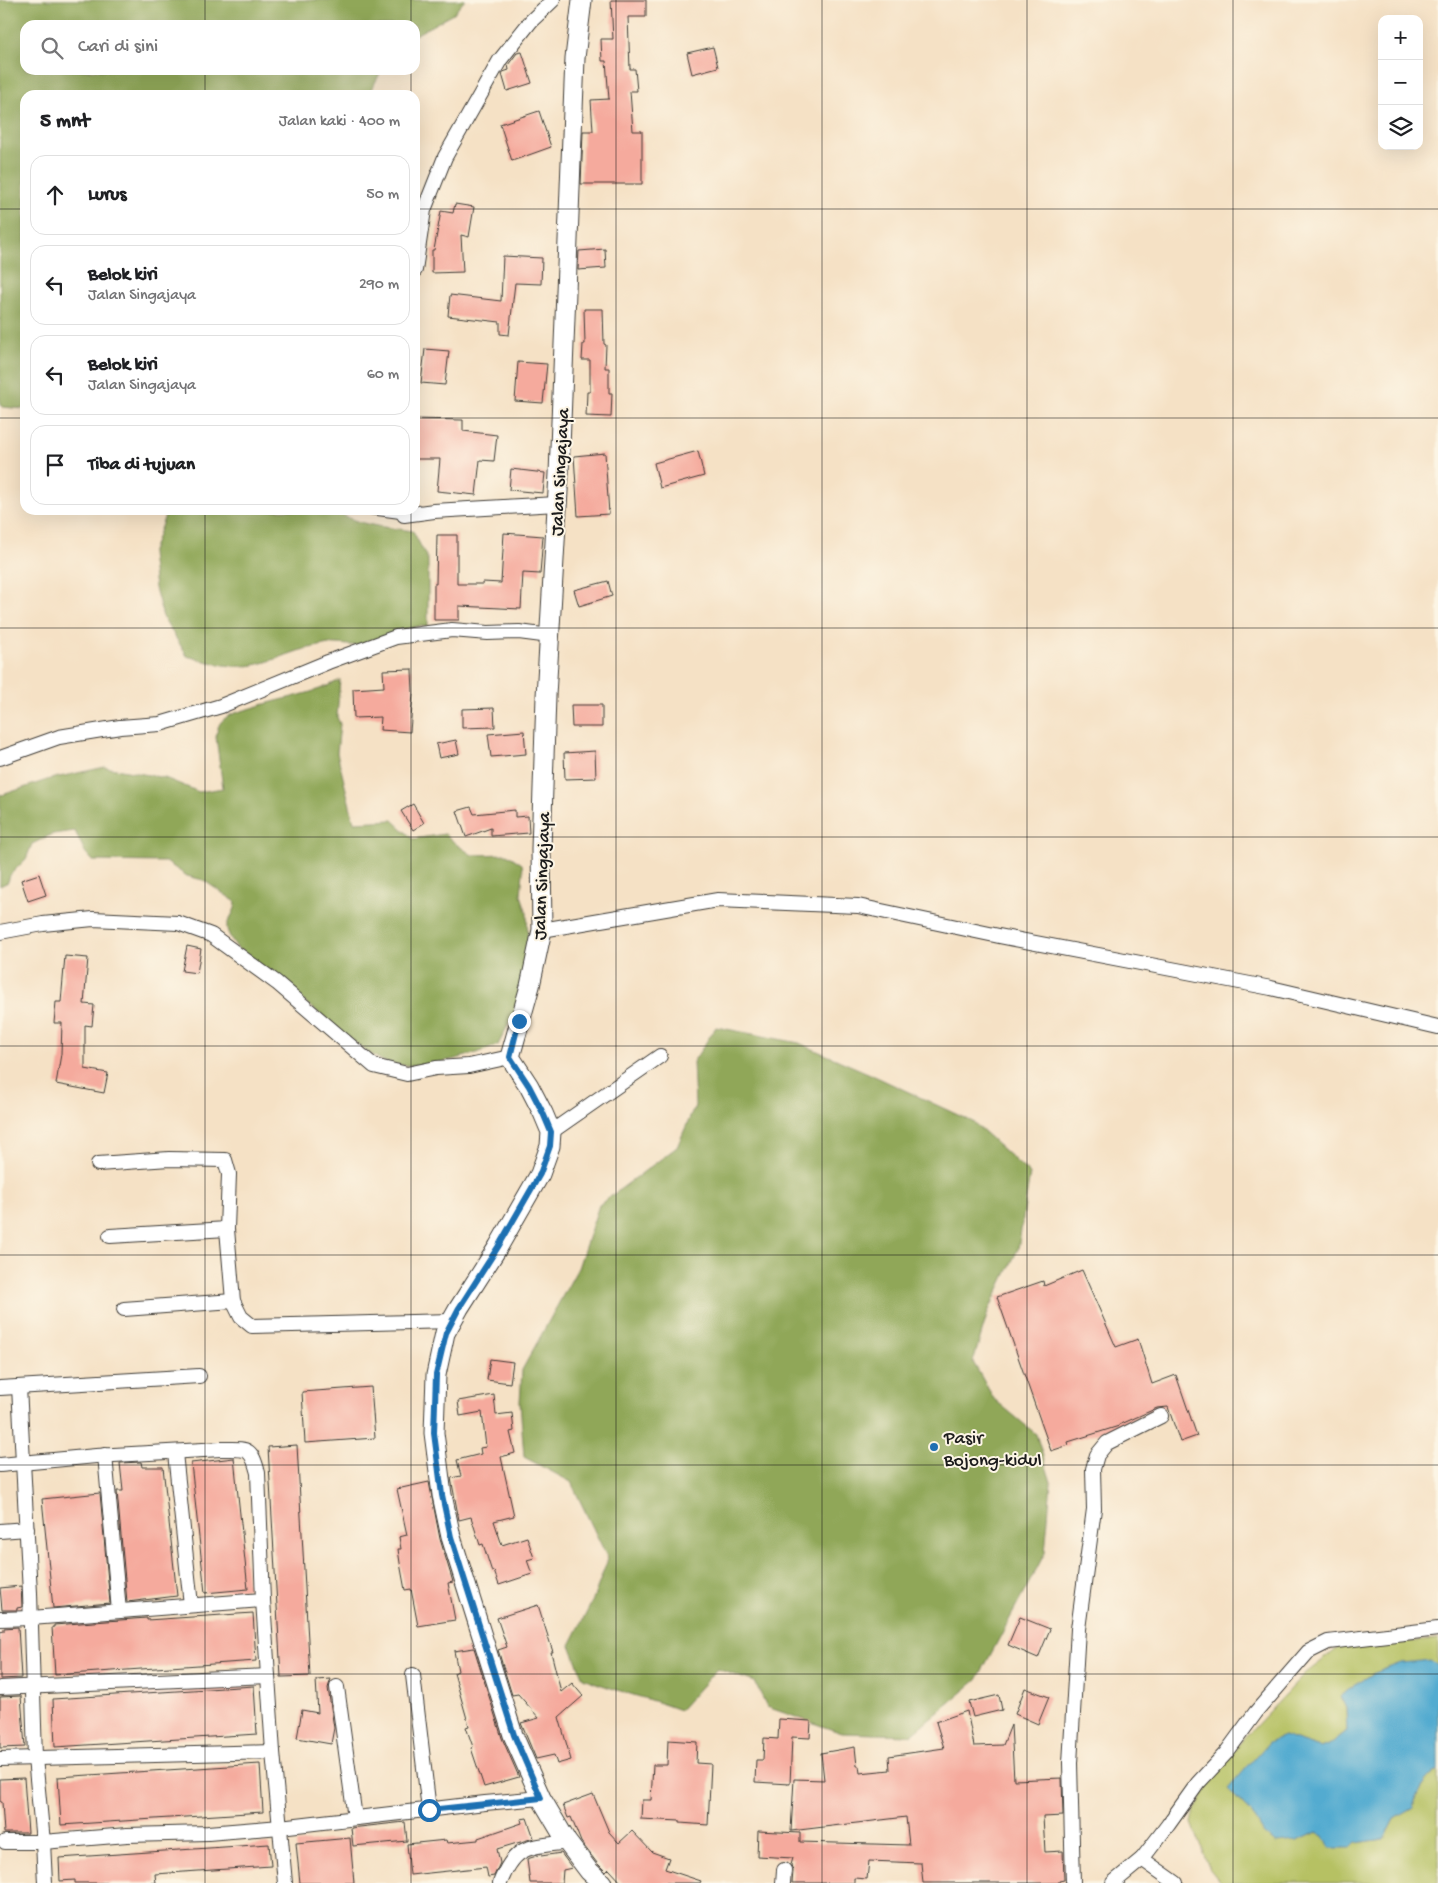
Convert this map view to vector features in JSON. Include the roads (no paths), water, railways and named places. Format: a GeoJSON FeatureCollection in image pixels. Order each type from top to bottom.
{"type":"FeatureCollection","features":[{"type":"Feature","properties":{"kind":"street"},"geometry":{"type":"LineString","coordinates":[[420,237],[424,210],[433,184],[445,158],[500,60],[531,21],[553,0]]}},
{"type":"Feature","properties":{"kind":"street","name":"Jalan Singajaya"},"geometry":{"type":"LineString","coordinates":[[510,1057],[530,986],[542,930],[542,831],[546,696],[560,474],[575,58],[582,0]]}},
{"type":"Feature","properties":{"kind":"street"},"geometry":{"type":"LineString","coordinates":[[420,511],[557,504]]}},
{"type":"Feature","properties":{"kind":"street"},"geometry":{"type":"LineString","coordinates":[[0,758],[59,737],[120,727],[160,724],[221,706],[328,662],[396,637],[452,630],[519,632],[550,636]]}},
{"type":"Feature","properties":{"kind":"street"},"geometry":{"type":"LineString","coordinates":[[542,930],[718,900],[858,906],[999,936],[1271,988],[1438,1027]]}},
{"type":"Feature","properties":{"kind":"street"},"geometry":{"type":"LineString","coordinates":[[0,932],[43,924],[93,919],[178,923],[211,935],[277,983],[374,1066],[407,1074],[436,1068],[469,1066],[510,1057],[529,1086],[551,1132],[550,1146],[540,1174],[446,1333],[436,1375],[434,1433],[442,1495],[451,1537],[507,1716],[526,1766],[541,1798],[567,1842],[589,1871],[602,1883]]}},
{"type":"Feature","properties":{"kind":"street"},"geometry":{"type":"LineString","coordinates":[[551,1132],[660,1056]]}},
{"type":"Feature","properties":{"kind":"street"},"geometry":{"type":"LineString","coordinates":[[98,1164],[169,1159],[224,1160],[227,1163],[227,1229],[234,1301],[241,1317],[252,1326],[452,1321]]}},
{"type":"Feature","properties":{"kind":"street"},"geometry":{"type":"LineString","coordinates":[[110,1236],[227,1229]]}},
{"type":"Feature","properties":{"kind":"street"},"geometry":{"type":"LineString","coordinates":[[124,1309],[234,1301]]}},
{"type":"Feature","properties":{"kind":"street"},"geometry":{"type":"LineString","coordinates":[[0,1388],[199,1376]]}},
{"type":"Feature","properties":{"kind":"street"},"geometry":{"type":"LineString","coordinates":[[19,1387],[31,1618],[35,1758],[45,1883]]}},
{"type":"Feature","properties":{"kind":"street"},"geometry":{"type":"LineString","coordinates":[[1073,1883],[1070,1763],[1078,1628],[1094,1509],[1093,1469],[1097,1455],[1107,1443],[1161,1416]]}},
{"type":"Feature","properties":{"kind":"street"},"geometry":{"type":"LineString","coordinates":[[0,1465],[105,1455],[242,1449],[250,1452],[254,1457],[258,1473],[263,1600],[273,1752],[285,1883]]}},
{"type":"Feature","properties":{"kind":"street"},"geometry":{"type":"LineString","coordinates":[[175,1453],[191,1606]]}},
{"type":"Feature","properties":{"kind":"street"},"geometry":{"type":"LineString","coordinates":[[105,1455],[118,1611]]}},
{"type":"Feature","properties":{"kind":"street"},"geometry":{"type":"LineString","coordinates":[[0,1531],[27,1529]]}},
{"type":"Feature","properties":{"kind":"street"},"geometry":{"type":"LineString","coordinates":[[0,1619],[263,1600]]}},
{"type":"Feature","properties":{"kind":"street"},"geometry":{"type":"LineString","coordinates":[[1113,1883],[1142,1859],[1198,1782],[1226,1753],[1256,1712],[1308,1652],[1328,1642],[1438,1629]]}},
{"type":"Feature","properties":{"kind":"street"},"geometry":{"type":"LineString","coordinates":[[0,1688],[268,1676]]}},
{"type":"Feature","properties":{"kind":"street"},"geometry":{"type":"LineString","coordinates":[[413,1676],[429,1810]]}},
{"type":"Feature","properties":{"kind":"street"},"geometry":{"type":"LineString","coordinates":[[337,1687],[355,1818]]}},
{"type":"Feature","properties":{"kind":"street"},"geometry":{"type":"LineString","coordinates":[[0,1759],[273,1752]]}},
{"type":"Feature","properties":{"kind":"street"},"geometry":{"type":"LineString","coordinates":[[5,1842],[43,1842],[127,1835],[208,1833],[280,1827],[541,1798]]}},
{"type":"Feature","properties":{"kind":"street"},"geometry":{"type":"LineString","coordinates":[[500,1883],[508,1864],[513,1857],[524,1849],[567,1842]]}},
{"type":"Feature","properties":{"kind":"street"},"geometry":{"type":"LineString","coordinates":[[1142,1859],[1176,1883]]}},
{"type":"Feature","properties":{"kind":"water"},"geometry":{"type":"Polygon","coordinates":[[[1431,1660],[1437,1666],[1438,1672],[1438,1770],[1422,1787],[1413,1808],[1394,1819],[1384,1839],[1356,1843],[1351,1848],[1330,1848],[1324,1835],[1317,1832],[1298,1841],[1276,1843],[1264,1834],[1252,1814],[1228,1789],[1269,1742],[1283,1736],[1320,1748],[1329,1745],[1347,1731],[1346,1708],[1340,1696],[1372,1674],[1401,1663],[1431,1660]]]}},
{"type":"Feature","properties":{"kind":"place","name":"Pasir Bojong-kidul"},"geometry":{"type":"Point","coordinates":[934,1447]}}]}
